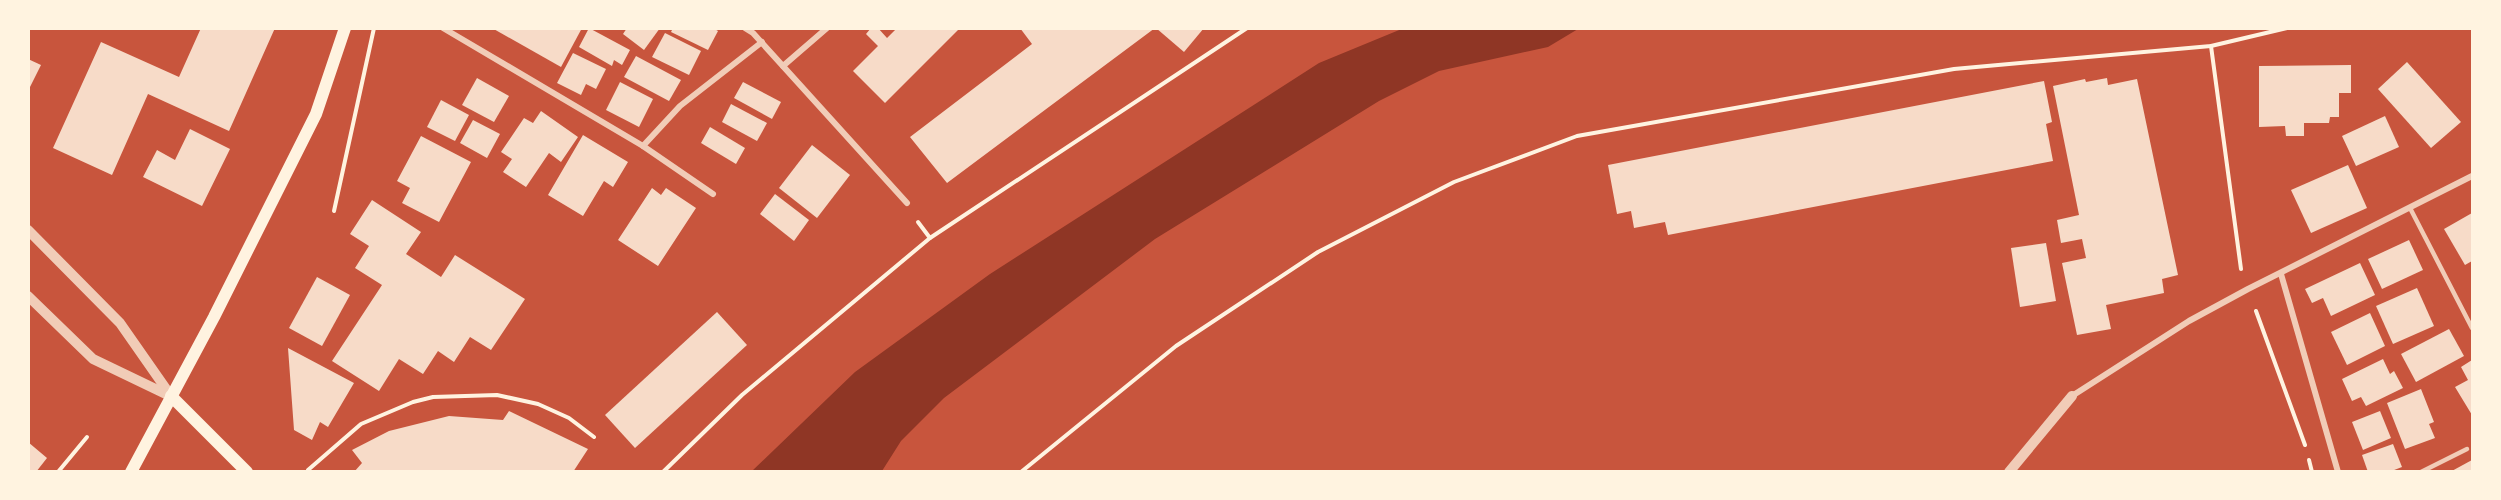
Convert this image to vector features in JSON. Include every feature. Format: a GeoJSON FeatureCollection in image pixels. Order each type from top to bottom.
{"type":"FeatureCollection","features":[{"type":"Feature","properties":{"kind":"main road"},"geometry":{"type":"LineString","coordinates":[[131,471],[214,317],[316,114],[345,28]]}},
{"type":"Feature","properties":{"kind":"main road"},"geometry":{"type":"LineString","coordinates":[[171,396],[247,471]]}},
{"type":"Feature","properties":{"kind":"street"},"geometry":{"type":"LineString","coordinates":[[443,28],[643,146],[713,194]]}},
{"type":"Feature","properties":{"kind":"street"},"geometry":{"type":"LineString","coordinates":[[459,37],[460,28]]}},
{"type":"Feature","properties":{"kind":"street"},"geometry":{"type":"LineString","coordinates":[[745,28],[762,42],[907,203]]}},
{"type":"Feature","properties":{"kind":"street"},"geometry":{"type":"LineString","coordinates":[[783,66],[827,28]]}},
{"type":"Feature","properties":{"kind":"street"},"geometry":{"type":"LineString","coordinates":[[643,146],[680,106],[762,42]]}},
{"type":"Feature","properties":{"kind":"street"},"geometry":{"type":"LineString","coordinates":[[2009,471],[2072,396],[2189,321],[2472,176]]}},
{"type":"Feature","properties":{"kind":"street"},"geometry":{"type":"LineString","coordinates":[[28,230],[120,323],[171,396]]}},
{"type":"Feature","properties":{"kind":"street"},"geometry":{"type":"LineString","coordinates":[[2281,274],[2338,471]]}},
{"type":"Feature","properties":{"kind":"street"},"geometry":{"type":"LineString","coordinates":[[28,296],[93,359],[171,396]]}},
{"type":"Feature","properties":{"kind":"lane"},"geometry":{"type":"LineString","coordinates":[[2410,208],[2472,328]]}},
{"type":"Feature","properties":{"kind":"lane"},"geometry":{"type":"LineString","coordinates":[[2421,471],[2467,449]]}},
{"type":"Feature","properties":{"kind":"path"},"geometry":{"type":"LineString","coordinates":[[333,211],[374,28]]}},
{"type":"Feature","properties":{"kind":"path"},"geometry":{"type":"LineString","coordinates":[[663,471],[742,395],[930,238],[1247,28]]}},
{"type":"Feature","properties":{"kind":"path"},"geometry":{"type":"LineString","coordinates":[[1021,471],[1176,346],[1318,252],[1454,182],[1577,136],[1954,69],[2211,46],[2286,28]]}},
{"type":"Feature","properties":{"kind":"path"},"geometry":{"type":"LineString","coordinates":[[2211,46],[2241,269]]}},
{"type":"Feature","properties":{"kind":"path"},"geometry":{"type":"LineString","coordinates":[[922,230],[930,238]]}},
{"type":"Feature","properties":{"kind":"path"},"geometry":{"type":"LineString","coordinates":[[2256,311],[2291,404],[2312,471]]}},
{"type":"Feature","properties":{"kind":"path"},"geometry":{"type":"LineString","coordinates":[[308,470],[361,424],[413,402],[433,397],[497,395],[538,404],[569,418],[594,437]]}},
{"type":"Feature","properties":{"kind":"path"},"geometry":{"type":"LineString","coordinates":[[58,471],[87,437]]}},
{"type":"Feature","properties":{"kind":"shaded area"},"geometry":{"type":"Polygon","coordinates":[[[1404,28],[1578,29],[1548,47],[1439,71],[1379,101],[1155,239],[944,398],[901,441],[882,471],[752,471],[855,372],[990,274],[1319,63],[1404,28]]]}},
{"type":"Feature","properties":{"kind":"building"},"geometry":{"type":"Polygon","coordinates":[[[201,28],[275,28],[229,131],[148,94],[112,175],[53,148],[101,42],[179,77],[201,28]]]}},
{"type":"Feature","properties":{"kind":"building"},"geometry":{"type":"Polygon","coordinates":[[[492,28],[582,28],[561,67],[492,28]]]}},
{"type":"Feature","properties":{"kind":"building"},"geometry":{"type":"Polygon","coordinates":[[[589,28],[630,50],[622,65],[614,60],[612,66],[579,47],[589,28]]]}},
{"type":"Feature","properties":{"kind":"building"},"geometry":{"type":"Polygon","coordinates":[[[627,28],[660,28],[644,50],[623,34],[627,28]]]}},
{"type":"Feature","properties":{"kind":"building"},"geometry":{"type":"Polygon","coordinates":[[[673,28],[713,28],[718,31],[708,50],[671,32],[673,28]]]}},
{"type":"Feature","properties":{"kind":"building"},"geometry":{"type":"Polygon","coordinates":[[[871,28],[878,28],[887,38],[897,28],[960,28],[885,103],[853,71],[878,46],[866,34],[871,28]]]}},
{"type":"Feature","properties":{"kind":"building"},"geometry":{"type":"Polygon","coordinates":[[[1020,28],[1155,28],[947,183],[910,137],[1032,44],[1020,28]]]}},
{"type":"Feature","properties":{"kind":"building"},"geometry":{"type":"Polygon","coordinates":[[[1156,28],[1204,28],[1184,52],[1156,28]]]}},
{"type":"Feature","properties":{"kind":"building"},"geometry":{"type":"Polygon","coordinates":[[[665,33],[701,51],[689,75],[652,57],[665,33]]]}},
{"type":"Feature","properties":{"kind":"building"},"geometry":{"type":"Polygon","coordinates":[[[573,53],[606,69],[596,89],[586,84],[581,95],[557,83],[573,53]]]}},
{"type":"Feature","properties":{"kind":"building"},"geometry":{"type":"Polygon","coordinates":[[[636,56],[681,80],[669,101],[624,77],[636,56]]]}},
{"type":"Feature","properties":{"kind":"building"},"geometry":{"type":"Polygon","coordinates":[[[28,59],[41,65],[28,91],[28,59]]]}},
{"type":"Feature","properties":{"kind":"building"},"geometry":{"type":"Polygon","coordinates":[[[2407,62],[2461,122],[2431,148],[2378,89],[2407,62]]]}},
{"type":"Feature","properties":{"kind":"building"},"geometry":{"type":"Polygon","coordinates":[[[2351,65],[2351,93],[2339,93],[2339,117],[2330,117],[2329,123],[2304,123],[2304,136],[2286,136],[2285,126],[2259,127],[2259,66],[2351,65]]]}},
{"type":"Feature","properties":{"kind":"building"},"geometry":{"type":"Polygon","coordinates":[[[477,78],[509,96],[494,122],[462,105],[477,78]]]}},
{"type":"Feature","properties":{"kind":"building"},"geometry":{"type":"Polygon","coordinates":[[[2107,78],[2108,85],[2137,79],[2178,275],[2162,279],[2164,293],[2106,305],[2111,329],[2077,335],[2062,263],[2086,258],[2082,239],[2061,243],[2057,220],[2079,215],[2053,86],[2085,79],[2086,82],[2107,78]]]}},
{"type":"Feature","properties":{"kind":"building"},"geometry":{"type":"Polygon","coordinates":[[[2044,81],[2052,122],[2046,124],[2053,161],[1668,235],[1665,222],[1634,228],[1631,211],[1617,214],[1608,165],[2044,81]]]}},
{"type":"Feature","properties":{"kind":"building"},"geometry":{"type":"Polygon","coordinates":[[[620,82],[653,99],[639,127],[606,110],[620,82]]]}},
{"type":"Feature","properties":{"kind":"building"},"geometry":{"type":"Polygon","coordinates":[[[743,82],[781,102],[772,119],[734,98],[743,82]]]}},
{"type":"Feature","properties":{"kind":"building"},"geometry":{"type":"Polygon","coordinates":[[[441,100],[469,115],[455,141],[427,127],[441,100]]]}},
{"type":"Feature","properties":{"kind":"building"},"geometry":{"type":"Polygon","coordinates":[[[731,104],[767,123],[757,141],[722,122],[731,104]]]}},
{"type":"Feature","properties":{"kind":"building"},"geometry":{"type":"Polygon","coordinates":[[[541,111],[578,137],[561,162],[549,153],[526,187],[503,172],[512,159],[501,152],[524,118],[533,123],[541,111]]]}},
{"type":"Feature","properties":{"kind":"building"},"geometry":{"type":"Polygon","coordinates":[[[2385,116],[2399,147],[2356,166],[2342,136],[2385,116]]]}},
{"type":"Feature","properties":{"kind":"building"},"geometry":{"type":"Polygon","coordinates":[[[473,120],[500,134],[487,158],[460,143],[473,120]]]}},
{"type":"Feature","properties":{"kind":"building"},"geometry":{"type":"Polygon","coordinates":[[[710,127],[745,148],[736,164],[701,143],[710,127]]]}},
{"type":"Feature","properties":{"kind":"building"},"geometry":{"type":"Polygon","coordinates":[[[190,129],[230,149],[202,206],[143,177],[157,150],[175,160],[190,129]]]}},
{"type":"Feature","properties":{"kind":"building"},"geometry":{"type":"Polygon","coordinates":[[[583,135],[628,162],[613,187],[604,181],[583,216],[548,195],[583,135]]]}},
{"type":"Feature","properties":{"kind":"building"},"geometry":{"type":"Polygon","coordinates":[[[421,136],[471,162],[439,222],[402,203],[410,188],[397,181],[421,136]]]}},
{"type":"Feature","properties":{"kind":"building"},"geometry":{"type":"Polygon","coordinates":[[[812,145],[850,175],[817,218],[779,188],[812,145]]]}},
{"type":"Feature","properties":{"kind":"building"},"geometry":{"type":"Polygon","coordinates":[[[2348,165],[2367,208],[2311,233],[2291,190],[2348,165]]]}},
{"type":"Feature","properties":{"kind":"building"},"geometry":{"type":"Polygon","coordinates":[[[652,188],[661,195],[666,188],[696,208],[658,266],[618,240],[652,188]]]}},
{"type":"Feature","properties":{"kind":"building"},"geometry":{"type":"Polygon","coordinates":[[[775,194],[809,220],[794,241],[760,214],[775,194]]]}},
{"type":"Feature","properties":{"kind":"building"},"geometry":{"type":"Polygon","coordinates":[[[372,200],[421,232],[406,254],[441,277],[455,255],[525,299],[491,350],[470,337],[454,362],[438,351],[423,374],[399,359],[379,391],[332,361],[382,285],[355,268],[369,246],[350,234],[372,200]]]}},
{"type":"Feature","properties":{"kind":"building"},"geometry":{"type":"Polygon","coordinates":[[[2472,213],[2472,261],[2465,265],[2444,229],[2472,213]]]}},
{"type":"Feature","properties":{"kind":"building"},"geometry":{"type":"Polygon","coordinates":[[[2409,240],[2423,270],[2382,289],[2368,259],[2409,240]]]}},
{"type":"Feature","properties":{"kind":"building"},"geometry":{"type":"Polygon","coordinates":[[[2046,243],[2056,301],[2020,307],[2011,248],[2046,243]]]}},
{"type":"Feature","properties":{"kind":"building"},"geometry":{"type":"Polygon","coordinates":[[[2360,263],[2375,295],[2331,316],[2323,298],[2312,303],[2305,289],[2360,263]]]}},
{"type":"Feature","properties":{"kind":"building"},"geometry":{"type":"Polygon","coordinates":[[[317,277],[350,295],[322,346],[289,328],[317,277]]]}},
{"type":"Feature","properties":{"kind":"building"},"geometry":{"type":"Polygon","coordinates":[[[2417,288],[2434,326],[2393,344],[2376,306],[2417,288]]]}},
{"type":"Feature","properties":{"kind":"building"},"geometry":{"type":"Polygon","coordinates":[[[717,312],[747,345],[635,448],[605,415],[717,312]]]}},
{"type":"Feature","properties":{"kind":"building"},"geometry":{"type":"Polygon","coordinates":[[[2370,313],[2385,346],[2347,365],[2331,332],[2370,313]]]}},
{"type":"Feature","properties":{"kind":"building"},"geometry":{"type":"Polygon","coordinates":[[[2449,329],[2464,356],[2416,382],[2401,354],[2449,329]]]}},
{"type":"Feature","properties":{"kind":"building"},"geometry":{"type":"Polygon","coordinates":[[[288,348],[354,383],[328,427],[320,422],[312,440],[294,430],[288,348]]]}},
{"type":"Feature","properties":{"kind":"building"},"geometry":{"type":"Polygon","coordinates":[[[2383,359],[2390,374],[2394,371],[2403,388],[2366,406],[2361,397],[2352,401],[2342,379],[2383,359]]]}},
{"type":"Feature","properties":{"kind":"building"},"geometry":{"type":"Polygon","coordinates":[[[2472,360],[2472,415],[2455,387],[2468,380],[2461,367],[2472,360]]]}},
{"type":"Feature","properties":{"kind":"building"},"geometry":{"type":"Polygon","coordinates":[[[2421,389],[2434,422],[2429,424],[2435,438],[2405,449],[2387,403],[2421,389]]]}},
{"type":"Feature","properties":{"kind":"building"},"geometry":{"type":"Polygon","coordinates":[[[509,411],[588,449],[573,472],[354,472],[362,463],[352,450],[389,431],[449,416],[503,420],[509,411]]]}},
{"type":"Feature","properties":{"kind":"building"},"geometry":{"type":"Polygon","coordinates":[[[2380,411],[2391,438],[2363,450],[2352,422],[2380,411]]]}},
{"type":"Feature","properties":{"kind":"building"},"geometry":{"type":"Polygon","coordinates":[[[28,442],[47,458],[36,472],[28,472],[28,442]]]}},
{"type":"Feature","properties":{"kind":"building"},"geometry":{"type":"Polygon","coordinates":[[[2393,444],[2402,467],[2389,472],[2368,472],[2362,455],[2393,444]]]}},
{"type":"Feature","properties":{"kind":"building"},"geometry":{"type":"Polygon","coordinates":[[[2472,460],[2472,472],[2450,472],[2472,460]]]}}]}
